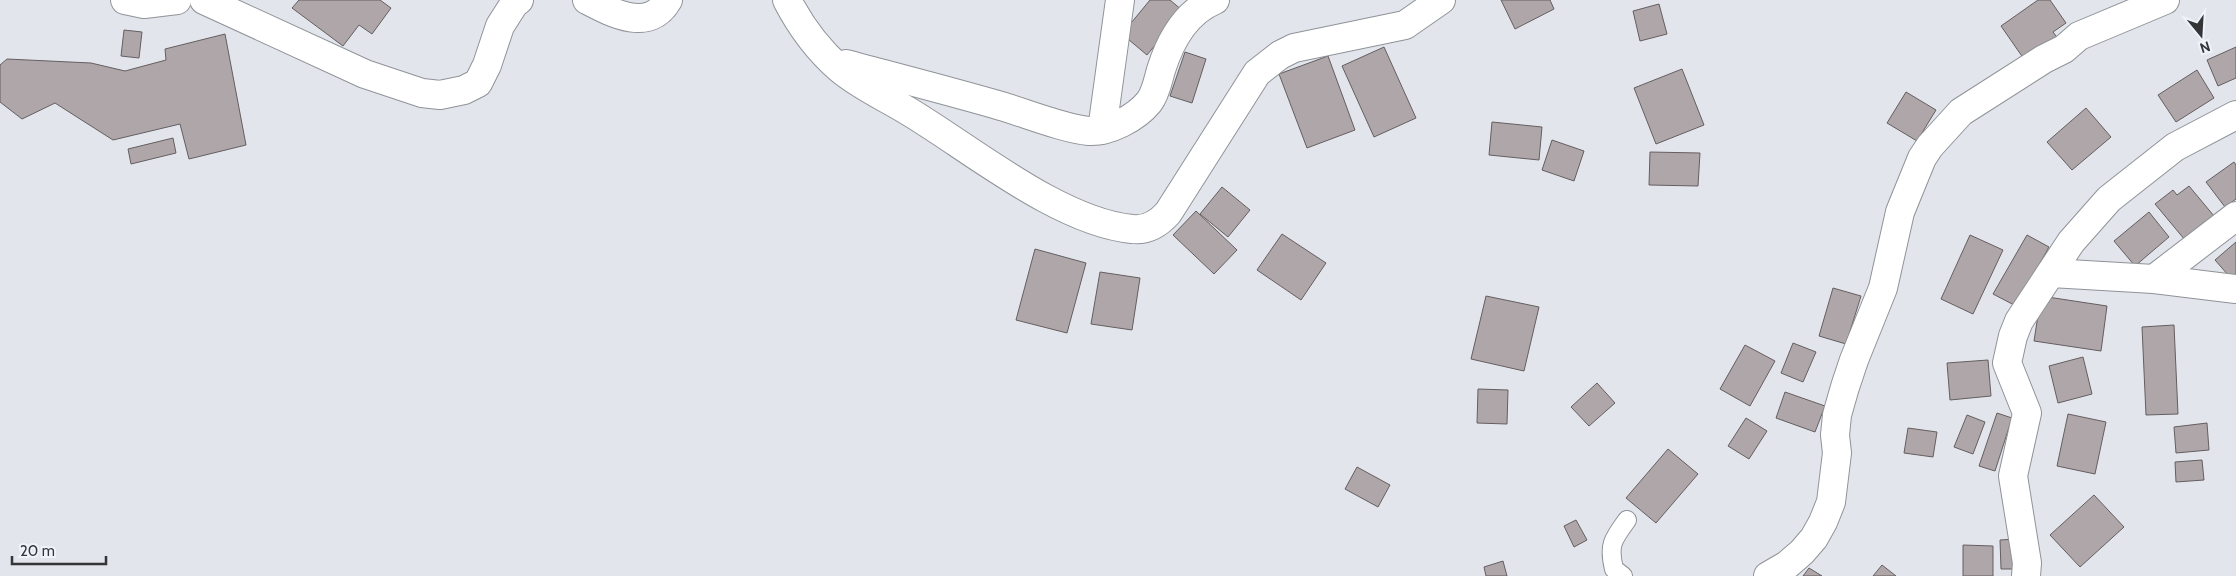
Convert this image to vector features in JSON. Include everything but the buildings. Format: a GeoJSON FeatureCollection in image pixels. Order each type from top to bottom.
{"type":"FeatureCollection","features":[{"type":"Feature","properties":{"kind":"street"},"geometry":{"type":"LineString","coordinates":[[125,0],[144,4],[176,0]]}},
{"type":"Feature","properties":{"kind":"street"},"geometry":{"type":"LineString","coordinates":[[204,0],[365,74],[406,89],[440,96],[464,90],[478,83],[487,65],[500,26],[514,4],[519,0]]}},
{"type":"Feature","properties":{"kind":"street"},"geometry":{"type":"LineString","coordinates":[[587,0],[610,12],[629,18],[647,17],[664,7],[668,0]]}},
{"type":"Feature","properties":{"kind":"street"},"geometry":{"type":"LineString","coordinates":[[787,0],[814,43],[831,60],[865,86],[908,111],[1036,193],[1082,215],[1113,225],[1142,230],[1153,225],[1168,213],[1257,73],[1267,64],[1294,48],[1406,25],[1441,0]]}},
{"type":"Feature","properties":{"kind":"street"},"geometry":{"type":"LineString","coordinates":[[1102,130],[1120,0]]}},
{"type":"Feature","properties":{"kind":"street"},"geometry":{"type":"LineString","coordinates":[[831,60],[970,97],[1078,129],[1102,130],[1129,118],[1149,102],[1170,46],[1179,30],[1198,9],[1215,0]]}},
{"type":"Feature","properties":{"kind":"street"},"geometry":{"type":"LineString","coordinates":[[1768,576],[1787,565],[1814,538],[1831,502],[1837,453],[1835,434],[1837,415],[1854,360],[1883,288],[1900,212],[1922,158],[1930,146],[1961,112],[2044,59],[2064,49],[2079,36],[2165,0]]}},
{"type":"Feature","properties":{"kind":"street"},"geometry":{"type":"LineString","coordinates":[[2026,576],[2027,563],[2013,476],[2027,413],[2007,363],[2012,336],[2082,227],[2109,199],[2175,147],[2236,115]]}},
{"type":"Feature","properties":{"kind":"street"},"geometry":{"type":"LineString","coordinates":[[2154,279],[2236,216]]}},
{"type":"Feature","properties":{"kind":"street"},"geometry":{"type":"LineString","coordinates":[[2051,273],[2154,279],[2236,289]]}},
{"type":"Feature","properties":{"kind":"lane"},"geometry":{"type":"LineString","coordinates":[[1623,576],[1614,569],[1610,553],[1615,536],[1627,520]]}}]}
